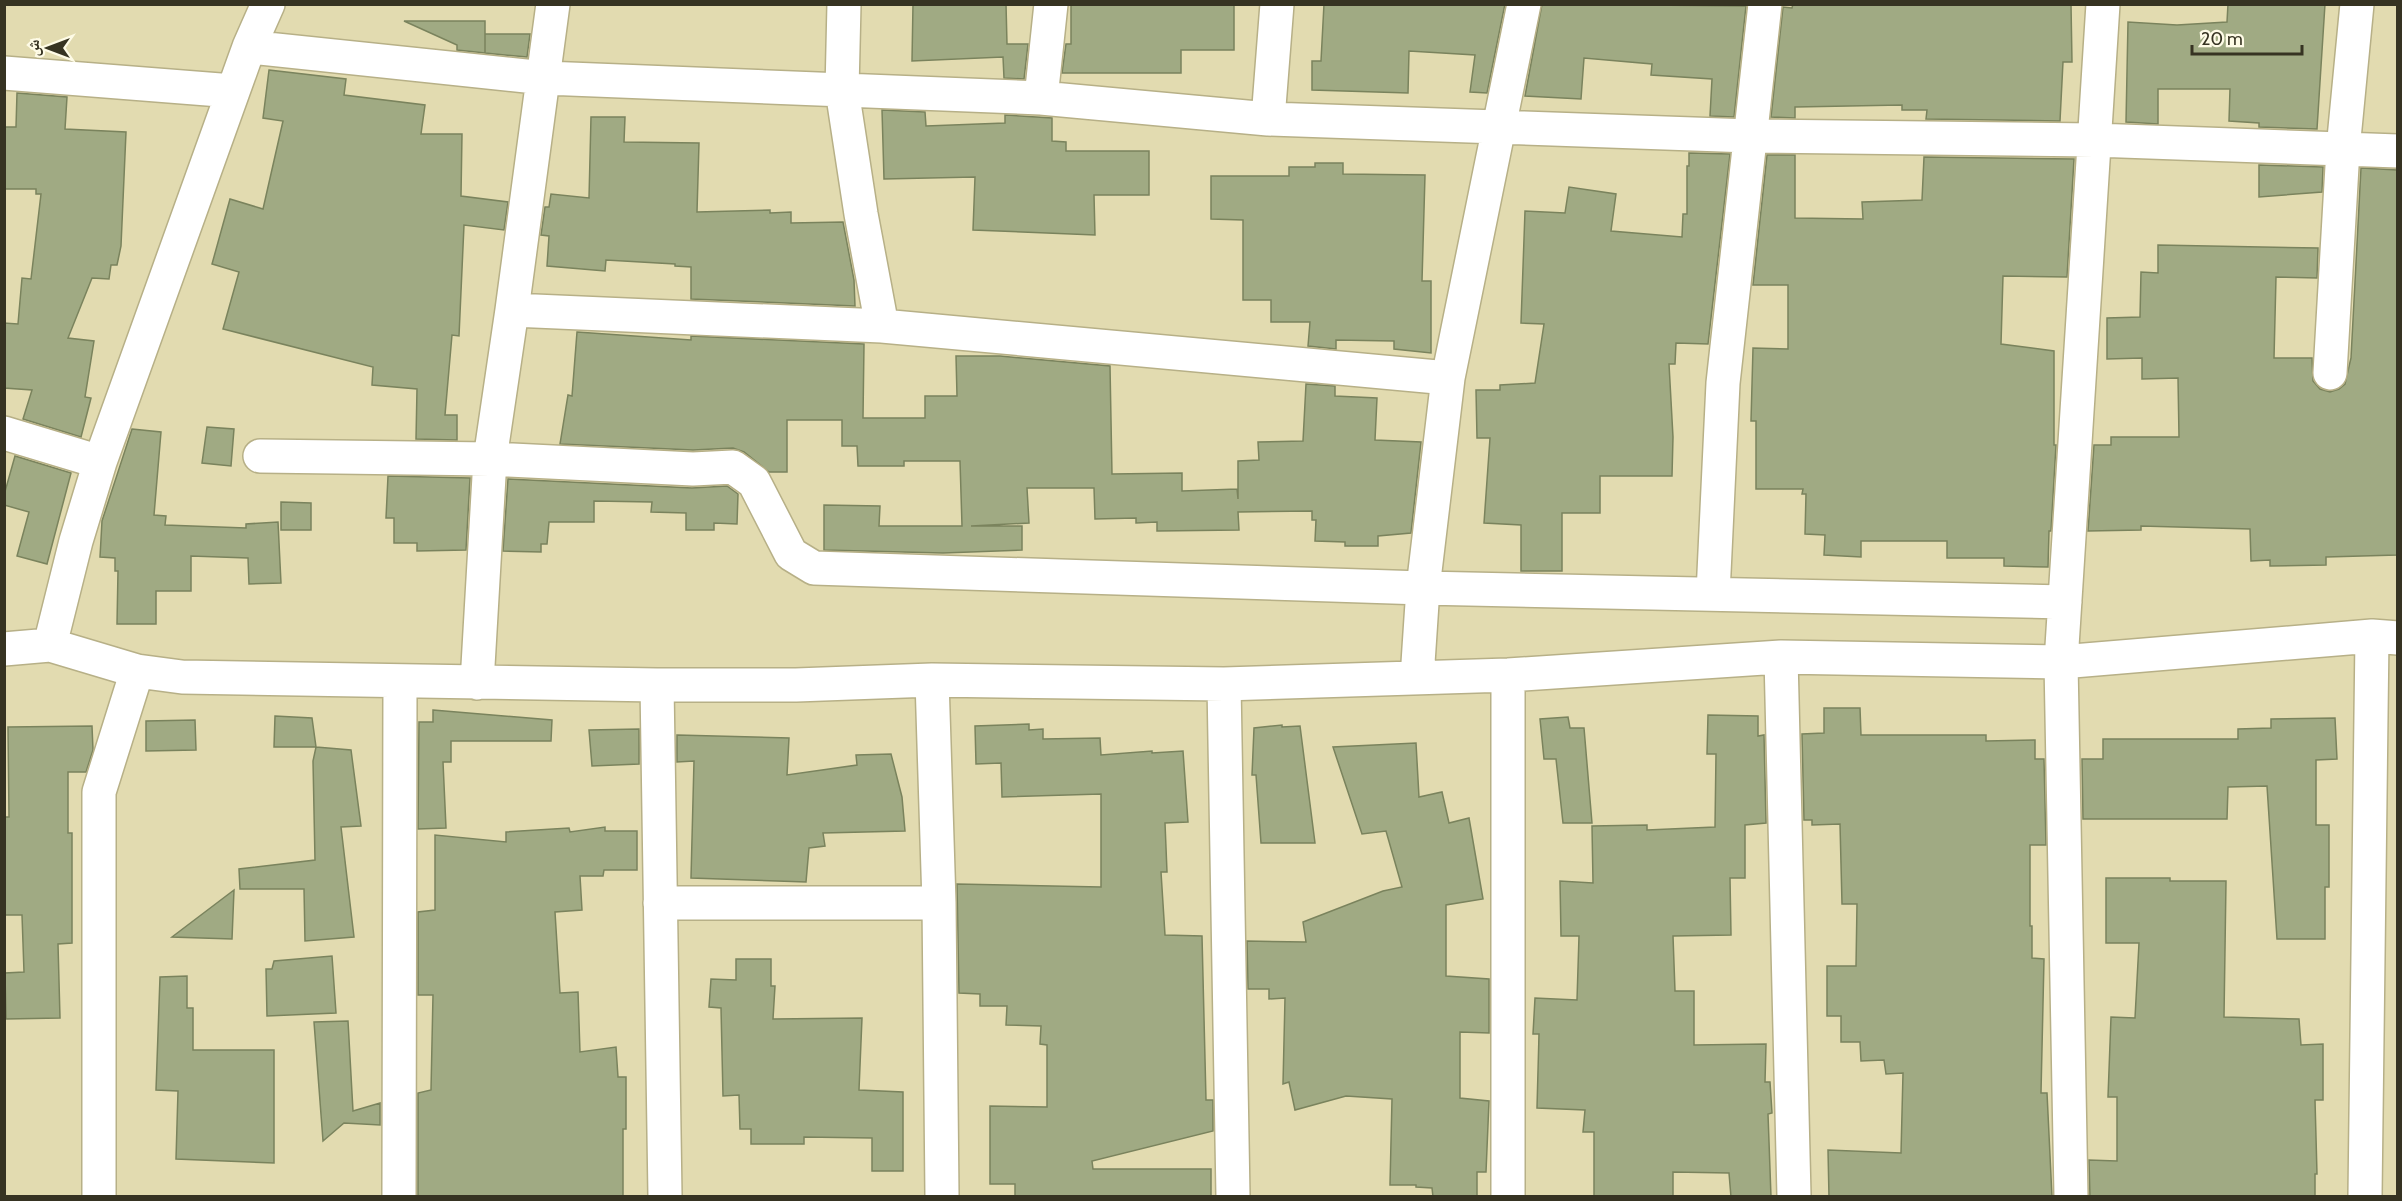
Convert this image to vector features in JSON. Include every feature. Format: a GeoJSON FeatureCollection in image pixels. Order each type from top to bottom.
{"type":"FeatureCollection","features":[{"type":"Feature","properties":{"kind":"street"},"geometry":{"type":"LineString","coordinates":[[50,645],[76,542],[100,462],[249,47],[267,4]]}},
{"type":"Feature","properties":{"kind":"street"},"geometry":{"type":"LineString","coordinates":[[477,683],[490,459],[545,78],[553,4]]}},
{"type":"Feature","properties":{"kind":"street"},"geometry":{"type":"LineString","coordinates":[[844,4],[842,90],[861,214],[882,326]]}},
{"type":"Feature","properties":{"kind":"street"},"geometry":{"type":"LineString","coordinates":[[1041,98],[1051,4]]}},
{"type":"Feature","properties":{"kind":"street"},"geometry":{"type":"LineString","coordinates":[[1268,119],[1277,4]]}},
{"type":"Feature","properties":{"kind":"street"},"geometry":{"type":"LineString","coordinates":[[1417,678],[1423,588],[1448,378],[1524,4]]}},
{"type":"Feature","properties":{"kind":"street"},"geometry":{"type":"LineString","coordinates":[[1713,594],[1723,383],[1765,4]]}},
{"type":"Feature","properties":{"kind":"street"},"geometry":{"type":"LineString","coordinates":[[2071,1197],[2061,662],[2103,4]]}},
{"type":"Feature","properties":{"kind":"street"},"geometry":{"type":"LineString","coordinates":[[2330,373],[2343,149],[2357,4]]}},
{"type":"Feature","properties":{"kind":"street"},"geometry":{"type":"LineString","coordinates":[[249,47],[545,78],[1041,98],[1268,119],[1750,136],[2094,140],[2397,151]]}},
{"type":"Feature","properties":{"kind":"street"},"geometry":{"type":"LineString","coordinates":[[4,73],[234,91]]}},
{"type":"Feature","properties":{"kind":"street"},"geometry":{"type":"LineString","coordinates":[[512,310],[882,326],[1448,378]]}},
{"type":"Feature","properties":{"kind":"street"},"geometry":{"type":"LineString","coordinates":[[4,433],[100,462]]}},
{"type":"Feature","properties":{"kind":"street"},"geometry":{"type":"LineString","coordinates":[[260,456],[490,459],[693,469],[733,467],[754,482],[791,554],[814,568],[1423,588],[2065,602]]}},
{"type":"Feature","properties":{"kind":"street"},"geometry":{"type":"LineString","coordinates":[[4,649],[50,645],[137,671],[182,677],[657,685],[796,685],[932,680],[1224,684],[1508,675],[1781,657],[2061,662],[2385,637],[2365,1197]]}},
{"type":"Feature","properties":{"kind":"street"},"geometry":{"type":"LineString","coordinates":[[1781,657],[1794,1197]]}},
{"type":"Feature","properties":{"kind":"street"},"geometry":{"type":"LineString","coordinates":[[99,1197],[99,792],[137,671]]}},
{"type":"Feature","properties":{"kind":"street"},"geometry":{"type":"LineString","coordinates":[[1508,675],[1508,1197]]}},
{"type":"Feature","properties":{"kind":"street"},"geometry":{"type":"LineString","coordinates":[[932,680],[939,903],[942,1197]]}},
{"type":"Feature","properties":{"kind":"street"},"geometry":{"type":"LineString","coordinates":[[399,1197],[400,682]]}},
{"type":"Feature","properties":{"kind":"street"},"geometry":{"type":"LineString","coordinates":[[1224,684],[1233,1197]]}},
{"type":"Feature","properties":{"kind":"street"},"geometry":{"type":"LineString","coordinates":[[657,685],[665,1197]]}},
{"type":"Feature","properties":{"kind":"street"},"geometry":{"type":"LineString","coordinates":[[660,903],[939,903]]}},
{"type":"Feature","properties":{"kind":"building"},"geometry":{"type":"Polygon","coordinates":[[[913,4],[1006,4],[1007,44],[1028,44],[1024,79],[1004,78],[1003,57],[912,61],[913,4]]]}},
{"type":"Feature","properties":{"kind":"building"},"geometry":{"type":"Polygon","coordinates":[[[1071,4],[1234,4],[1234,50],[1181,50],[1181,73],[1062,73],[1066,44],[1071,44],[1071,4]]]}},
{"type":"Feature","properties":{"kind":"building"},"geometry":{"type":"Polygon","coordinates":[[[1324,4],[1505,4],[1487,93],[1470,92],[1475,55],[1409,51],[1408,93],[1312,90],[1312,61],[1321,61],[1324,4]]]}},
{"type":"Feature","properties":{"kind":"building"},"geometry":{"type":"Polygon","coordinates":[[[1542,4],[1746,6],[1734,117],[1710,116],[1712,79],[1651,75],[1652,64],[1584,58],[1581,99],[1525,96],[1542,4]]]}},
{"type":"Feature","properties":{"kind":"building"},"geometry":{"type":"Polygon","coordinates":[[[1793,4],[2071,4],[2072,62],[2063,62],[2060,121],[1926,119],[1927,110],[1902,110],[1902,105],[1795,107],[1795,118],[1771,117],[1783,7],[1792,8],[1793,4]]]}},
{"type":"Feature","properties":{"kind":"building"},"geometry":{"type":"Polygon","coordinates":[[[2228,4],[2325,4],[2317,129],[2259,127],[2259,123],[2229,121],[2230,89],[2158,89],[2158,124],[2126,122],[2128,22],[2177,25],[2227,22],[2228,4]]]}},
{"type":"Feature","properties":{"kind":"building"},"geometry":{"type":"Polygon","coordinates":[[[404,21],[485,21],[485,53],[457,50],[457,45],[404,21]]]}},
{"type":"Feature","properties":{"kind":"building"},"geometry":{"type":"Polygon","coordinates":[[[485,34],[530,34],[527,57],[485,53],[485,34]]]}},
{"type":"Feature","properties":{"kind":"building"},"geometry":{"type":"Polygon","coordinates":[[[269,70],[346,79],[344,95],[425,105],[421,134],[462,134],[461,196],[508,202],[504,230],[464,225],[459,336],[452,335],[445,415],[457,415],[457,440],[416,439],[417,389],[372,385],[373,367],[223,329],[239,272],[212,264],[230,199],[263,209],[283,121],[263,118],[269,70]]]}},
{"type":"Feature","properties":{"kind":"building"},"geometry":{"type":"Polygon","coordinates":[[[17,93],[67,97],[65,129],[126,132],[121,246],[117,265],[111,265],[109,279],[92,278],[68,338],[94,341],[85,397],[91,398],[81,437],[23,419],[32,390],[4,388],[4,323],[18,324],[22,278],[31,279],[41,194],[36,194],[36,189],[4,189],[4,127],[16,127],[17,93]]]}},
{"type":"Feature","properties":{"kind":"building"},"geometry":{"type":"Polygon","coordinates":[[[882,110],[925,112],[926,126],[1005,123],[1005,115],[1052,118],[1052,141],[1066,142],[1066,151],[1149,151],[1149,195],[1094,195],[1095,235],[973,230],[975,177],[884,179],[882,110]]]}},
{"type":"Feature","properties":{"kind":"building"},"geometry":{"type":"Polygon","coordinates":[[[591,117],[625,117],[624,142],[699,143],[697,212],[770,210],[770,213],[791,212],[791,223],[843,222],[854,280],[855,306],[691,299],[691,267],[675,266],[675,264],[606,260],[605,271],[547,266],[549,236],[541,235],[545,207],[549,207],[551,194],[589,198],[591,117]]]}},
{"type":"Feature","properties":{"kind":"building"},"geometry":{"type":"Polygon","coordinates":[[[1689,153],[1730,154],[1708,344],[1676,343],[1675,364],[1669,364],[1673,437],[1672,476],[1600,476],[1600,513],[1562,513],[1562,571],[1521,571],[1521,525],[1484,523],[1490,438],[1477,438],[1476,390],[1500,390],[1500,385],[1535,383],[1544,324],[1521,323],[1525,211],[1565,213],[1569,187],[1616,194],[1611,231],[1682,237],[1683,214],[1687,214],[1689,153]]]}},
{"type":"Feature","properties":{"kind":"building"},"geometry":{"type":"Polygon","coordinates":[[[1767,155],[1795,155],[1795,218],[1863,219],[1862,202],[1922,200],[1924,157],[2074,159],[2067,277],[2003,276],[2001,344],[2054,351],[2054,445],[2056,445],[2048,567],[2004,566],[2004,558],[1947,558],[1947,541],[1861,541],[1861,557],[1824,555],[1825,535],[1805,534],[1806,494],[1802,494],[1803,489],[1756,489],[1756,421],[1751,421],[1753,348],[1788,349],[1788,285],[1753,285],[1767,155]]]}},
{"type":"Feature","properties":{"kind":"building"},"geometry":{"type":"Polygon","coordinates":[[[1315,163],[1343,163],[1343,174],[1425,175],[1422,281],[1431,281],[1431,353],[1394,349],[1394,341],[1336,340],[1336,349],[1308,346],[1310,322],[1271,322],[1271,300],[1243,300],[1243,220],[1211,219],[1211,176],[1289,176],[1289,167],[1315,167],[1315,163]]]}},
{"type":"Feature","properties":{"kind":"building"},"geometry":{"type":"Polygon","coordinates":[[[2259,165],[2323,167],[2322,192],[2259,197],[2259,165]]]}},
{"type":"Feature","properties":{"kind":"building"},"geometry":{"type":"Polygon","coordinates":[[[2361,168],[2397,170],[2397,555],[2326,557],[2326,565],[2270,566],[2270,560],[2251,561],[2250,529],[2141,526],[2141,530],[2088,531],[2094,445],[2111,445],[2111,437],[2179,437],[2178,378],[2142,379],[2142,358],[2107,359],[2107,318],[2140,317],[2141,272],[2158,273],[2158,245],[2318,248],[2317,278],[2276,277],[2274,358],[2312,358],[2313,381],[2320,389],[2330,392],[2345,384],[2351,358],[2361,168]]]}},
{"type":"Feature","properties":{"kind":"building"},"geometry":{"type":"Polygon","coordinates":[[[577,332],[691,340],[691,336],[864,344],[863,418],[925,418],[925,396],[957,396],[956,356],[1000,356],[1110,366],[1112,474],[1182,473],[1182,491],[1237,489],[1238,499],[1238,461],[1259,460],[1258,442],[1303,441],[1306,384],[1335,386],[1335,396],[1377,398],[1375,440],[1421,442],[1411,533],[1378,536],[1378,546],[1345,546],[1345,542],[1315,541],[1316,520],[1312,520],[1312,511],[1238,512],[1239,530],[1157,531],[1157,522],[1136,523],[1136,518],[1095,519],[1094,488],[1027,488],[1029,523],[971,526],[1022,526],[1022,550],[943,553],[824,550],[824,505],[880,506],[879,526],[962,526],[960,461],[904,461],[904,466],[858,466],[857,446],[842,446],[842,420],[787,420],[787,472],[769,472],[744,452],[733,448],[693,450],[560,444],[568,395],[572,396],[577,332]]]}},
{"type":"Feature","properties":{"kind":"building"},"geometry":{"type":"Polygon","coordinates":[[[207,427],[234,429],[231,466],[202,463],[207,427]]]}},
{"type":"Feature","properties":{"kind":"building"},"geometry":{"type":"Polygon","coordinates":[[[132,429],[161,432],[154,515],[166,516],[165,525],[246,528],[246,524],[278,522],[281,583],[249,584],[248,558],[191,556],[191,591],[156,591],[156,624],[117,624],[118,571],[115,571],[115,558],[100,557],[102,521],[132,429]]]}},
{"type":"Feature","properties":{"kind":"building"},"geometry":{"type":"Polygon","coordinates":[[[15,456],[71,473],[47,564],[17,556],[29,512],[4,505],[4,495],[15,456]]]}},
{"type":"Feature","properties":{"kind":"building"},"geometry":{"type":"Polygon","coordinates":[[[388,476],[470,478],[466,550],[417,551],[417,543],[394,543],[394,518],[386,518],[388,476]]]}},
{"type":"Feature","properties":{"kind":"building"},"geometry":{"type":"Polygon","coordinates":[[[508,479],[692,488],[727,486],[738,494],[737,524],[714,523],[714,530],[686,530],[686,513],[651,512],[652,502],[594,501],[594,522],[549,522],[547,544],[541,544],[541,552],[503,551],[508,479]]]}},
{"type":"Feature","properties":{"kind":"building"},"geometry":{"type":"Polygon","coordinates":[[[281,502],[311,503],[311,530],[281,530],[281,502]]]}},
{"type":"Feature","properties":{"kind":"building"},"geometry":{"type":"Polygon","coordinates":[[[1824,708],[1860,708],[1861,735],[1986,735],[1986,741],[2035,740],[2035,759],[2044,759],[2046,845],[2030,845],[2030,926],[2032,926],[2032,958],[2044,959],[2041,1093],[2047,1093],[2052,1197],[1829,1197],[1828,1150],[1901,1153],[1903,1073],[1886,1074],[1884,1060],[1861,1061],[1860,1042],[1841,1042],[1841,1016],[1827,1016],[1827,966],[1856,966],[1857,904],[1842,904],[1840,824],[1812,825],[1812,820],[1804,820],[1802,734],[1824,733],[1824,708]]]}},
{"type":"Feature","properties":{"kind":"building"},"geometry":{"type":"Polygon","coordinates":[[[433,710],[552,720],[551,741],[451,741],[451,762],[443,762],[446,828],[418,829],[419,722],[433,722],[433,710]]]}},
{"type":"Feature","properties":{"kind":"building"},"geometry":{"type":"Polygon","coordinates":[[[1708,715],[1758,716],[1758,736],[1764,735],[1766,823],[1745,825],[1745,878],[1730,878],[1731,935],[1673,936],[1675,991],[1694,991],[1694,1045],[1766,1044],[1765,1082],[1770,1082],[1772,1113],[1768,1114],[1771,1197],[1731,1197],[1729,1173],[1673,1172],[1673,1197],[1594,1197],[1594,1132],[1583,1132],[1585,1110],[1537,1108],[1539,1034],[1533,1034],[1535,998],[1577,1000],[1579,936],[1561,936],[1560,881],[1593,883],[1592,826],[1647,825],[1647,830],[1715,827],[1716,754],[1707,754],[1708,715]]]}},
{"type":"Feature","properties":{"kind":"building"},"geometry":{"type":"Polygon","coordinates":[[[275,716],[312,718],[316,747],[274,747],[275,716]]]}},
{"type":"Feature","properties":{"kind":"building"},"geometry":{"type":"Polygon","coordinates":[[[1568,717],[1570,728],[1584,728],[1592,823],[1563,823],[1556,759],[1544,759],[1540,719],[1568,717]]]}},
{"type":"Feature","properties":{"kind":"building"},"geometry":{"type":"Polygon","coordinates":[[[2335,718],[2337,759],[2316,760],[2316,825],[2329,825],[2329,887],[2325,887],[2325,939],[2277,939],[2267,786],[2228,787],[2227,819],[2083,819],[2082,759],[2103,759],[2103,739],[2238,739],[2238,729],[2271,728],[2271,719],[2335,718]]]}},
{"type":"Feature","properties":{"kind":"building"},"geometry":{"type":"Polygon","coordinates":[[[195,720],[196,750],[146,751],[146,721],[195,720]]]}},
{"type":"Feature","properties":{"kind":"building"},"geometry":{"type":"Polygon","coordinates":[[[1029,724],[1029,730],[1043,729],[1043,739],[1100,738],[1101,755],[1183,751],[1188,822],[1165,823],[1167,872],[1161,872],[1165,935],[1202,936],[1206,1100],[1213,1100],[1213,1131],[1092,1161],[1093,1169],[1211,1169],[1211,1197],[1015,1197],[1015,1184],[990,1184],[990,1106],[1047,1107],[1047,1045],[1040,1044],[1041,1026],[1006,1025],[1007,1006],[980,1006],[980,994],[959,993],[957,884],[1101,887],[1101,794],[1002,797],[1001,763],[976,764],[975,726],[1029,724]]]}},
{"type":"Feature","properties":{"kind":"building"},"geometry":{"type":"Polygon","coordinates":[[[1282,725],[1282,727],[1300,726],[1315,843],[1261,843],[1256,775],[1252,775],[1254,728],[1282,725]]]}},
{"type":"Feature","properties":{"kind":"building"},"geometry":{"type":"Polygon","coordinates":[[[92,726],[93,750],[86,772],[68,772],[68,833],[72,833],[72,943],[58,944],[60,1018],[6,1019],[5,973],[24,972],[22,915],[4,915],[4,817],[9,817],[8,727],[92,726]]]}},
{"type":"Feature","properties":{"kind":"building"},"geometry":{"type":"Polygon","coordinates":[[[639,729],[639,764],[592,766],[589,730],[639,729]]]}},
{"type":"Feature","properties":{"kind":"building"},"geometry":{"type":"Polygon","coordinates":[[[677,735],[789,738],[787,775],[857,765],[856,755],[891,754],[902,797],[905,831],[823,833],[825,846],[809,848],[806,882],[691,878],[694,761],[677,762],[677,735]]]}},
{"type":"Feature","properties":{"kind":"building"},"geometry":{"type":"Polygon","coordinates":[[[1416,743],[1419,797],[1442,792],[1449,823],[1469,818],[1483,899],[1446,905],[1446,976],[1489,979],[1489,1033],[1460,1032],[1460,1098],[1489,1101],[1486,1172],[1477,1172],[1477,1197],[1433,1197],[1432,1188],[1416,1187],[1416,1185],[1390,1185],[1392,1099],[1346,1096],[1295,1110],[1289,1082],[1283,1084],[1285,998],[1269,999],[1269,989],[1248,989],[1247,941],[1306,942],[1303,922],[1383,891],[1402,887],[1386,831],[1362,834],[1333,747],[1416,743]]]}},
{"type":"Feature","properties":{"kind":"building"},"geometry":{"type":"Polygon","coordinates":[[[316,747],[351,750],[361,826],[341,827],[354,937],[305,941],[304,889],[240,889],[239,869],[315,860],[313,761],[316,747]]]}},
{"type":"Feature","properties":{"kind":"building"},"geometry":{"type":"Polygon","coordinates":[[[605,827],[605,831],[637,831],[637,870],[604,870],[603,876],[580,876],[582,910],[555,912],[560,993],[578,992],[580,1052],[616,1047],[618,1077],[626,1077],[623,1197],[418,1197],[418,1093],[431,1090],[433,995],[418,995],[418,912],[435,910],[435,835],[506,842],[506,832],[569,828],[570,832],[605,827]]]}},
{"type":"Feature","properties":{"kind":"building"},"geometry":{"type":"Polygon","coordinates":[[[2106,878],[2226,881],[2224,1017],[2299,1019],[2301,1045],[2323,1044],[2323,1100],[2315,1100],[2317,1174],[2315,1174],[2315,1197],[2090,1197],[2089,1160],[2117,1161],[2117,1097],[2108,1097],[2111,1017],[2135,1018],[2139,943],[2106,943],[2106,878]]]}},
{"type":"Feature","properties":{"kind":"building"},"geometry":{"type":"Polygon","coordinates":[[[234,890],[232,939],[172,937],[234,890]]]}},
{"type":"Feature","properties":{"kind":"building"},"geometry":{"type":"Polygon","coordinates":[[[332,956],[336,1013],[267,1016],[266,969],[272,969],[274,961],[332,956]]]}},
{"type":"Feature","properties":{"kind":"building"},"geometry":{"type":"Polygon","coordinates":[[[736,959],[771,959],[771,986],[775,986],[773,1019],[862,1018],[859,1090],[903,1092],[903,1171],[872,1171],[872,1138],[804,1137],[804,1144],[751,1144],[751,1129],[740,1129],[739,1095],[723,1096],[721,1008],[709,1007],[711,979],[736,980],[736,959]]]}},
{"type":"Feature","properties":{"kind":"building"},"geometry":{"type":"Polygon","coordinates":[[[187,976],[187,1008],[193,1008],[193,1050],[274,1050],[274,1163],[176,1159],[178,1091],[156,1090],[160,977],[187,976]]]}},
{"type":"Feature","properties":{"kind":"building"},"geometry":{"type":"Polygon","coordinates":[[[348,1021],[353,1111],[380,1103],[380,1125],[344,1123],[323,1141],[314,1022],[348,1021]]]}}]}
